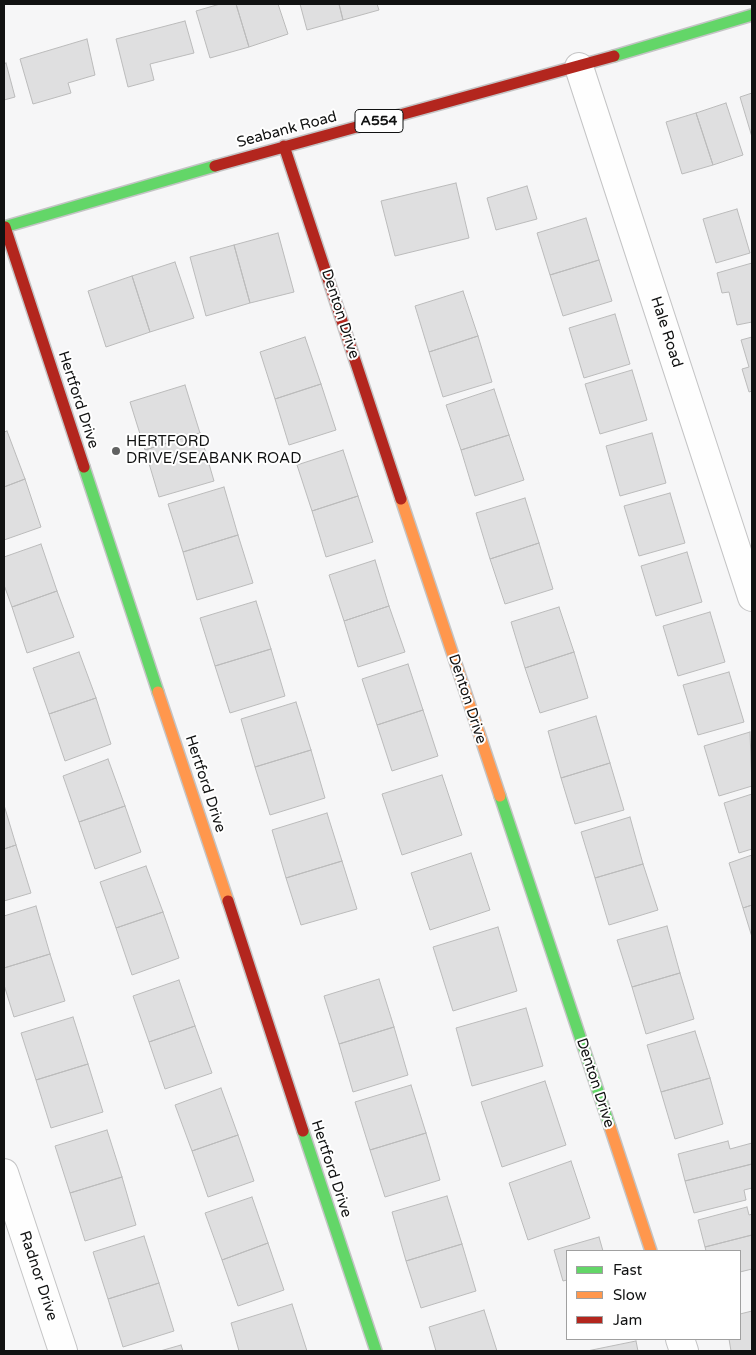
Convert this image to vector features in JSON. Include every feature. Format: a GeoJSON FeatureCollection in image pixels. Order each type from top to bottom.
{"type":"FeatureCollection","features":[{"type":"Feature","properties":{"kind":"street","name":"Seabank Road"},"geometry":{"type":"LineString","coordinates":[[4,227],[284,146],[579,67],[752,14]]}},
{"type":"Feature","properties":{"kind":"street","name":"Hale Road"},"geometry":{"type":"LineString","coordinates":[[579,67],[752,597]]}},
{"type":"Feature","properties":{"kind":"street","name":"Denton Drive"},"geometry":{"type":"LineString","coordinates":[[284,146],[650,1250]]}},
{"type":"Feature","properties":{"kind":"street","name":"Hertford Drive"},"geometry":{"type":"LineString","coordinates":[[4,227],[376,1351]]}},
{"type":"Feature","properties":{"kind":"street","name":"Radnor Drive"},"geometry":{"type":"LineString","coordinates":[[4,1173],[63,1351]]}},
{"type":"Feature","properties":{"kind":"building"},"geometry":{"type":"Polygon","coordinates":[[[220,4],[236,4],[249,47],[210,58],[196,11],[220,4]]]}},
{"type":"Feature","properties":{"kind":"building"},"geometry":{"type":"Polygon","coordinates":[[[236,4],[278,4],[288,34],[249,47],[236,4]]]}},
{"type":"Feature","properties":{"kind":"building"},"geometry":{"type":"Polygon","coordinates":[[[300,4],[339,4],[343,20],[307,30],[300,4]]]}},
{"type":"Feature","properties":{"kind":"building"},"geometry":{"type":"Polygon","coordinates":[[[339,4],[377,4],[379,10],[343,20],[339,4]]]}},
{"type":"Feature","properties":{"kind":"building"},"geometry":{"type":"Polygon","coordinates":[[[185,21],[194,53],[150,64],[154,80],[128,87],[116,39],[185,21]]]}},
{"type":"Feature","properties":{"kind":"building"},"geometry":{"type":"Polygon","coordinates":[[[87,39],[95,75],[68,83],[71,93],[33,104],[20,59],[87,39]]]}},
{"type":"Feature","properties":{"kind":"building"},"geometry":{"type":"Polygon","coordinates":[[[6,63],[15,97],[4,100],[4,64],[6,63]]]}},
{"type":"Feature","properties":{"kind":"building"},"geometry":{"type":"Polygon","coordinates":[[[752,93],[752,137],[740,97],[752,93]]]}},
{"type":"Feature","properties":{"kind":"building"},"geometry":{"type":"Polygon","coordinates":[[[726,103],[743,155],[713,165],[696,113],[726,103]]]}},
{"type":"Feature","properties":{"kind":"building"},"geometry":{"type":"Polygon","coordinates":[[[696,113],[713,165],[682,174],[666,122],[696,113]]]}},
{"type":"Feature","properties":{"kind":"building"},"geometry":{"type":"Polygon","coordinates":[[[456,183],[469,238],[395,256],[381,201],[456,183]]]}},
{"type":"Feature","properties":{"kind":"building"},"geometry":{"type":"Polygon","coordinates":[[[527,186],[537,219],[496,230],[487,198],[527,186]]]}},
{"type":"Feature","properties":{"kind":"building"},"geometry":{"type":"Polygon","coordinates":[[[737,209],[750,253],[716,263],[703,219],[737,209]]]}},
{"type":"Feature","properties":{"kind":"building"},"geometry":{"type":"Polygon","coordinates":[[[586,218],[599,260],[550,275],[537,233],[586,218]]]}},
{"type":"Feature","properties":{"kind":"building"},"geometry":{"type":"Polygon","coordinates":[[[278,233],[294,292],[250,303],[234,245],[278,233]]]}},
{"type":"Feature","properties":{"kind":"building"},"geometry":{"type":"Polygon","coordinates":[[[234,245],[250,303],[206,316],[190,257],[234,245]]]}},
{"type":"Feature","properties":{"kind":"building"},"geometry":{"type":"Polygon","coordinates":[[[599,260],[612,301],[563,316],[550,275],[599,260]]]}},
{"type":"Feature","properties":{"kind":"building"},"geometry":{"type":"Polygon","coordinates":[[[175,262],[194,318],[150,332],[132,276],[175,262]]]}},
{"type":"Feature","properties":{"kind":"building"},"geometry":{"type":"Polygon","coordinates":[[[752,263],[752,322],[737,325],[729,292],[722,293],[717,273],[752,263]]]}},
{"type":"Feature","properties":{"kind":"building"},"geometry":{"type":"Polygon","coordinates":[[[132,276],[150,332],[106,347],[88,291],[132,276]]]}},
{"type":"Feature","properties":{"kind":"building"},"geometry":{"type":"Polygon","coordinates":[[[463,291],[478,336],[429,352],[415,306],[463,291]]]}},
{"type":"Feature","properties":{"kind":"building"},"geometry":{"type":"Polygon","coordinates":[[[615,314],[630,364],[584,378],[569,328],[615,314]]]}},
{"type":"Feature","properties":{"kind":"building"},"geometry":{"type":"Polygon","coordinates":[[[478,336],[492,382],[443,397],[429,352],[478,336]]]}},
{"type":"Feature","properties":{"kind":"building"},"geometry":{"type":"Polygon","coordinates":[[[305,337],[321,384],[275,399],[260,352],[305,337]]]}},
{"type":"Feature","properties":{"kind":"building"},"geometry":{"type":"Polygon","coordinates":[[[752,337],[752,391],[749,392],[742,369],[749,367],[741,340],[752,337]]]}},
{"type":"Feature","properties":{"kind":"building"},"geometry":{"type":"Polygon","coordinates":[[[632,370],[647,420],[600,434],[585,384],[632,370]]]}},
{"type":"Feature","properties":{"kind":"building"},"geometry":{"type":"Polygon","coordinates":[[[321,384],[336,430],[289,445],[275,399],[321,384]]]}},
{"type":"Feature","properties":{"kind":"building"},"geometry":{"type":"Polygon","coordinates":[[[185,385],[200,433],[145,450],[130,402],[185,385]]]}},
{"type":"Feature","properties":{"kind":"building"},"geometry":{"type":"Polygon","coordinates":[[[494,389],[509,435],[461,450],[446,405],[494,389]]]}},
{"type":"Feature","properties":{"kind":"building"},"geometry":{"type":"Polygon","coordinates":[[[7,431],[25,479],[4,487],[4,432],[7,431]]]}},
{"type":"Feature","properties":{"kind":"building"},"geometry":{"type":"Polygon","coordinates":[[[200,433],[214,481],[159,497],[145,450],[200,433]]]}},
{"type":"Feature","properties":{"kind":"building"},"geometry":{"type":"Polygon","coordinates":[[[652,433],[666,483],[620,496],[606,446],[652,433]]]}},
{"type":"Feature","properties":{"kind":"building"},"geometry":{"type":"Polygon","coordinates":[[[509,435],[524,480],[475,496],[461,450],[509,435]]]}},
{"type":"Feature","properties":{"kind":"building"},"geometry":{"type":"Polygon","coordinates":[[[343,450],[358,496],[312,511],[297,465],[343,450]]]}},
{"type":"Feature","properties":{"kind":"building"},"geometry":{"type":"Polygon","coordinates":[[[25,479],[41,527],[4,540],[4,487],[25,479]]]}},
{"type":"Feature","properties":{"kind":"building"},"geometry":{"type":"Polygon","coordinates":[[[224,487],[238,535],[183,552],[168,504],[224,487]]]}},
{"type":"Feature","properties":{"kind":"building"},"geometry":{"type":"Polygon","coordinates":[[[670,493],[685,543],[639,556],[624,506],[670,493]]]}},
{"type":"Feature","properties":{"kind":"building"},"geometry":{"type":"Polygon","coordinates":[[[358,496],[373,542],[326,557],[312,511],[358,496]]]}},
{"type":"Feature","properties":{"kind":"building"},"geometry":{"type":"Polygon","coordinates":[[[525,498],[539,543],[490,559],[476,513],[525,498]]]}},
{"type":"Feature","properties":{"kind":"building"},"geometry":{"type":"Polygon","coordinates":[[[238,535],[253,583],[197,600],[183,552],[238,535]]]}},
{"type":"Feature","properties":{"kind":"building"},"geometry":{"type":"Polygon","coordinates":[[[539,543],[553,589],[505,604],[490,559],[539,543]]]}},
{"type":"Feature","properties":{"kind":"building"},"geometry":{"type":"Polygon","coordinates":[[[41,544],[57,591],[12,607],[4,585],[4,557],[41,544]]]}},
{"type":"Feature","properties":{"kind":"building"},"geometry":{"type":"Polygon","coordinates":[[[687,552],[702,602],[656,616],[641,566],[687,552]]]}},
{"type":"Feature","properties":{"kind":"building"},"geometry":{"type":"Polygon","coordinates":[[[375,560],[389,606],[344,621],[329,575],[375,560]]]}},
{"type":"Feature","properties":{"kind":"building"},"geometry":{"type":"Polygon","coordinates":[[[57,591],[74,637],[27,653],[12,607],[57,591]]]}},
{"type":"Feature","properties":{"kind":"building"},"geometry":{"type":"Polygon","coordinates":[[[256,601],[271,649],[215,666],[200,618],[256,601]]]}},
{"type":"Feature","properties":{"kind":"building"},"geometry":{"type":"Polygon","coordinates":[[[389,606],[405,652],[358,667],[344,621],[389,606]]]}},
{"type":"Feature","properties":{"kind":"building"},"geometry":{"type":"Polygon","coordinates":[[[559,607],[574,652],[525,668],[511,622],[559,607]]]}},
{"type":"Feature","properties":{"kind":"building"},"geometry":{"type":"Polygon","coordinates":[[[710,612],[725,662],[678,676],[663,626],[710,612]]]}},
{"type":"Feature","properties":{"kind":"building"},"geometry":{"type":"Polygon","coordinates":[[[271,649],[285,696],[230,713],[215,666],[271,649]]]}},
{"type":"Feature","properties":{"kind":"building"},"geometry":{"type":"Polygon","coordinates":[[[79,652],[96,698],[49,714],[33,668],[79,652]]]}},
{"type":"Feature","properties":{"kind":"building"},"geometry":{"type":"Polygon","coordinates":[[[574,652],[588,698],[540,713],[525,668],[574,652]]]}},
{"type":"Feature","properties":{"kind":"building"},"geometry":{"type":"Polygon","coordinates":[[[408,664],[423,710],[377,725],[362,679],[408,664]]]}},
{"type":"Feature","properties":{"kind":"building"},"geometry":{"type":"Polygon","coordinates":[[[729,672],[744,722],[698,735],[683,685],[729,672]]]}},
{"type":"Feature","properties":{"kind":"building"},"geometry":{"type":"Polygon","coordinates":[[[96,698],[111,744],[65,761],[49,714],[96,698]]]}},
{"type":"Feature","properties":{"kind":"building"},"geometry":{"type":"Polygon","coordinates":[[[296,702],[311,750],[255,767],[241,719],[296,702]]]}},
{"type":"Feature","properties":{"kind":"building"},"geometry":{"type":"Polygon","coordinates":[[[423,710],[438,756],[392,771],[377,725],[423,710]]]}},
{"type":"Feature","properties":{"kind":"building"},"geometry":{"type":"Polygon","coordinates":[[[596,716],[610,763],[561,778],[548,731],[596,716]]]}},
{"type":"Feature","properties":{"kind":"building"},"geometry":{"type":"Polygon","coordinates":[[[750,732],[752,786],[719,796],[704,746],[750,732]]]}},
{"type":"Feature","properties":{"kind":"building"},"geometry":{"type":"Polygon","coordinates":[[[311,750],[325,798],[270,815],[255,767],[311,750]]]}},
{"type":"Feature","properties":{"kind":"building"},"geometry":{"type":"Polygon","coordinates":[[[108,759],[125,806],[79,822],[63,776],[108,759]]]}},
{"type":"Feature","properties":{"kind":"building"},"geometry":{"type":"Polygon","coordinates":[[[610,763],[624,810],[575,824],[561,778],[610,763]]]}},
{"type":"Feature","properties":{"kind":"building"},"geometry":{"type":"Polygon","coordinates":[[[442,775],[462,835],[402,855],[382,794],[442,775]]]}},
{"type":"Feature","properties":{"kind":"building"},"geometry":{"type":"Polygon","coordinates":[[[752,794],[752,849],[739,853],[724,803],[752,794]]]}},
{"type":"Feature","properties":{"kind":"building"},"geometry":{"type":"Polygon","coordinates":[[[4,805],[16,845],[4,849],[4,805]]]}},
{"type":"Feature","properties":{"kind":"building"},"geometry":{"type":"Polygon","coordinates":[[[125,806],[141,852],[95,869],[79,822],[125,806]]]}},
{"type":"Feature","properties":{"kind":"building"},"geometry":{"type":"Polygon","coordinates":[[[327,813],[342,861],[286,878],[272,830],[327,813]]]}},
{"type":"Feature","properties":{"kind":"building"},"geometry":{"type":"Polygon","coordinates":[[[630,817],[643,864],[595,878],[581,832],[630,817]]]}},
{"type":"Feature","properties":{"kind":"building"},"geometry":{"type":"Polygon","coordinates":[[[16,845],[31,893],[4,901],[4,849],[16,845]]]}},
{"type":"Feature","properties":{"kind":"building"},"geometry":{"type":"Polygon","coordinates":[[[471,853],[490,910],[430,930],[411,873],[471,853]]]}},
{"type":"Feature","properties":{"kind":"building"},"geometry":{"type":"Polygon","coordinates":[[[752,855],[752,905],[743,908],[729,863],[752,855]]]}},
{"type":"Feature","properties":{"kind":"building"},"geometry":{"type":"Polygon","coordinates":[[[342,861],[357,909],[301,925],[286,878],[342,861]]]}},
{"type":"Feature","properties":{"kind":"building"},"geometry":{"type":"Polygon","coordinates":[[[643,864],[658,910],[609,925],[595,878],[643,864]]]}},
{"type":"Feature","properties":{"kind":"building"},"geometry":{"type":"Polygon","coordinates":[[[146,866],[163,912],[116,928],[100,882],[146,866]]]}},
{"type":"Feature","properties":{"kind":"building"},"geometry":{"type":"Polygon","coordinates":[[[752,905],[752,937],[743,908],[752,905]]]}},
{"type":"Feature","properties":{"kind":"building"},"geometry":{"type":"Polygon","coordinates":[[[36,906],[50,954],[4,968],[4,916],[36,906]]]}},
{"type":"Feature","properties":{"kind":"building"},"geometry":{"type":"Polygon","coordinates":[[[163,912],[179,958],[132,975],[116,928],[163,912]]]}},
{"type":"Feature","properties":{"kind":"building"},"geometry":{"type":"Polygon","coordinates":[[[667,926],[680,973],[632,987],[617,940],[667,926]]]}},
{"type":"Feature","properties":{"kind":"building"},"geometry":{"type":"Polygon","coordinates":[[[498,927],[517,991],[453,1011],[433,947],[498,927]]]}},
{"type":"Feature","properties":{"kind":"building"},"geometry":{"type":"Polygon","coordinates":[[[50,954],[65,1001],[14,1017],[4,985],[4,968],[50,954]]]}},
{"type":"Feature","properties":{"kind":"building"},"geometry":{"type":"Polygon","coordinates":[[[680,973],[694,1019],[646,1034],[632,987],[680,973]]]}},
{"type":"Feature","properties":{"kind":"building"},"geometry":{"type":"Polygon","coordinates":[[[379,979],[394,1027],[339,1044],[324,996],[379,979]]]}},
{"type":"Feature","properties":{"kind":"building"},"geometry":{"type":"Polygon","coordinates":[[[179,980],[195,1026],[149,1042],[133,996],[179,980]]]}},
{"type":"Feature","properties":{"kind":"building"},"geometry":{"type":"Polygon","coordinates":[[[526,1008],[543,1066],[472,1086],[456,1028],[526,1008]]]}},
{"type":"Feature","properties":{"kind":"building"},"geometry":{"type":"Polygon","coordinates":[[[73,1017],[88,1064],[36,1080],[21,1033],[73,1017]]]}},
{"type":"Feature","properties":{"kind":"building"},"geometry":{"type":"Polygon","coordinates":[[[195,1026],[212,1073],[165,1089],[149,1042],[195,1026]]]}},
{"type":"Feature","properties":{"kind":"building"},"geometry":{"type":"Polygon","coordinates":[[[394,1027],[408,1075],[353,1092],[339,1044],[394,1027]]]}},
{"type":"Feature","properties":{"kind":"building"},"geometry":{"type":"Polygon","coordinates":[[[695,1031],[710,1078],[661,1092],[647,1045],[695,1031]]]}},
{"type":"Feature","properties":{"kind":"building"},"geometry":{"type":"Polygon","coordinates":[[[88,1064],[103,1112],[51,1128],[36,1080],[88,1064]]]}},
{"type":"Feature","properties":{"kind":"building"},"geometry":{"type":"Polygon","coordinates":[[[710,1078],[723,1124],[675,1139],[661,1092],[710,1078]]]}},
{"type":"Feature","properties":{"kind":"building"},"geometry":{"type":"Polygon","coordinates":[[[545,1081],[566,1145],[502,1167],[481,1102],[545,1081]]]}},
{"type":"Feature","properties":{"kind":"building"},"geometry":{"type":"Polygon","coordinates":[[[411,1085],[426,1133],[370,1150],[355,1102],[411,1085]]]}},
{"type":"Feature","properties":{"kind":"building"},"geometry":{"type":"Polygon","coordinates":[[[221,1088],[238,1135],[192,1151],[175,1105],[221,1088]]]}},
{"type":"Feature","properties":{"kind":"building"},"geometry":{"type":"Polygon","coordinates":[[[107,1130],[122,1177],[70,1193],[55,1146],[107,1130]]]}},
{"type":"Feature","properties":{"kind":"building"},"geometry":{"type":"Polygon","coordinates":[[[426,1133],[440,1180],[385,1197],[370,1150],[426,1133]]]}},
{"type":"Feature","properties":{"kind":"building"},"geometry":{"type":"Polygon","coordinates":[[[238,1135],[254,1181],[208,1197],[192,1151],[238,1135]]]}},
{"type":"Feature","properties":{"kind":"building"},"geometry":{"type":"Polygon","coordinates":[[[728,1141],[730,1149],[752,1143],[752,1164],[685,1181],[678,1154],[728,1141]]]}},
{"type":"Feature","properties":{"kind":"building"},"geometry":{"type":"Polygon","coordinates":[[[571,1161],[590,1218],[528,1240],[509,1183],[571,1161]]]}},
{"type":"Feature","properties":{"kind":"building"},"geometry":{"type":"Polygon","coordinates":[[[752,1164],[752,1188],[744,1190],[746,1200],[694,1213],[685,1181],[752,1164]]]}},
{"type":"Feature","properties":{"kind":"building"},"geometry":{"type":"Polygon","coordinates":[[[122,1177],[136,1225],[85,1241],[70,1193],[122,1177]]]}},
{"type":"Feature","properties":{"kind":"building"},"geometry":{"type":"Polygon","coordinates":[[[447,1196],[462,1244],[406,1261],[392,1212],[447,1196]]]}},
{"type":"Feature","properties":{"kind":"building"},"geometry":{"type":"Polygon","coordinates":[[[252,1197],[268,1243],[222,1260],[205,1213],[252,1197]]]}},
{"type":"Feature","properties":{"kind":"building"},"geometry":{"type":"Polygon","coordinates":[[[747,1207],[749,1215],[752,1214],[752,1235],[705,1247],[698,1220],[747,1207]]]}},
{"type":"Feature","properties":{"kind":"building"},"geometry":{"type":"Polygon","coordinates":[[[752,1235],[752,1269],[741,1272],[741,1250],[706,1250],[705,1247],[752,1235]]]}},
{"type":"Feature","properties":{"kind":"building"},"geometry":{"type":"Polygon","coordinates":[[[144,1236],[159,1283],[108,1299],[93,1252],[144,1236]]]}},
{"type":"Feature","properties":{"kind":"building"},"geometry":{"type":"Polygon","coordinates":[[[599,1237],[603,1250],[566,1250],[566,1280],[563,1281],[554,1250],[599,1237]]]}},
{"type":"Feature","properties":{"kind":"building"},"geometry":{"type":"Polygon","coordinates":[[[268,1243],[284,1290],[238,1306],[222,1260],[268,1243]]]}},
{"type":"Feature","properties":{"kind":"building"},"geometry":{"type":"Polygon","coordinates":[[[462,1244],[476,1291],[421,1308],[406,1261],[462,1244]]]}},
{"type":"Feature","properties":{"kind":"building"},"geometry":{"type":"Polygon","coordinates":[[[159,1283],[174,1331],[123,1347],[108,1299],[159,1283]]]}},
{"type":"Feature","properties":{"kind":"building"},"geometry":{"type":"Polygon","coordinates":[[[292,1304],[307,1351],[239,1351],[231,1323],[292,1304]]]}},
{"type":"Feature","properties":{"kind":"building"},"geometry":{"type":"Polygon","coordinates":[[[484,1310],[497,1351],[436,1351],[429,1327],[484,1310]]]}},
{"type":"Feature","properties":{"kind":"building"},"geometry":{"type":"Polygon","coordinates":[[[752,1311],[752,1351],[731,1351],[729,1340],[741,1340],[741,1314],[752,1311]]]}},
{"type":"Feature","properties":{"kind":"building"},"geometry":{"type":"Polygon","coordinates":[[[636,1341],[638,1351],[587,1351],[636,1341]]]}},
{"type":"Feature","properties":{"kind":"building"},"geometry":{"type":"Polygon","coordinates":[[[181,1345],[183,1351],[160,1351],[181,1345]]]}},
{"type":"Feature","properties":{"kind":"traffic: fast"},"geometry":{"type":"LineString","coordinates":[[614,56],[752,15]]}},
{"type":"Feature","properties":{"kind":"traffic: fast"},"geometry":{"type":"LineString","coordinates":[[4,227],[215,166]]}},
{"type":"Feature","properties":{"kind":"traffic: fast"},"geometry":{"type":"LineString","coordinates":[[84,467],[158,692]]}},
{"type":"Feature","properties":{"kind":"traffic: fast"},"geometry":{"type":"LineString","coordinates":[[500,796],[610,1127]]}},
{"type":"Feature","properties":{"kind":"traffic: fast"},"geometry":{"type":"LineString","coordinates":[[303,1131],[376,1351]]}},
{"type":"Feature","properties":{"kind":"traffic: slow"},"geometry":{"type":"LineString","coordinates":[[401,499],[500,796]]}},
{"type":"Feature","properties":{"kind":"traffic: slow"},"geometry":{"type":"LineString","coordinates":[[158,692],[228,901]]}},
{"type":"Feature","properties":{"kind":"traffic: slow"},"geometry":{"type":"LineString","coordinates":[[610,1127],[651,1250]]}},
{"type":"Feature","properties":{"kind":"traffic: jam"},"geometry":{"type":"LineString","coordinates":[[215,166],[614,56]]}},
{"type":"Feature","properties":{"kind":"traffic: jam"},"geometry":{"type":"LineString","coordinates":[[284,146],[401,499]]}},
{"type":"Feature","properties":{"kind":"traffic: jam"},"geometry":{"type":"LineString","coordinates":[[5,227],[84,467]]}},
{"type":"Feature","properties":{"kind":"traffic: jam"},"geometry":{"type":"LineString","coordinates":[[228,901],[303,1131]]}},
{"type":"Feature","properties":{"kind":"place","name":"HERTFORD DRIVE/SEABANK ROAD"},"geometry":{"type":"Point","coordinates":[116,451]}}]}
